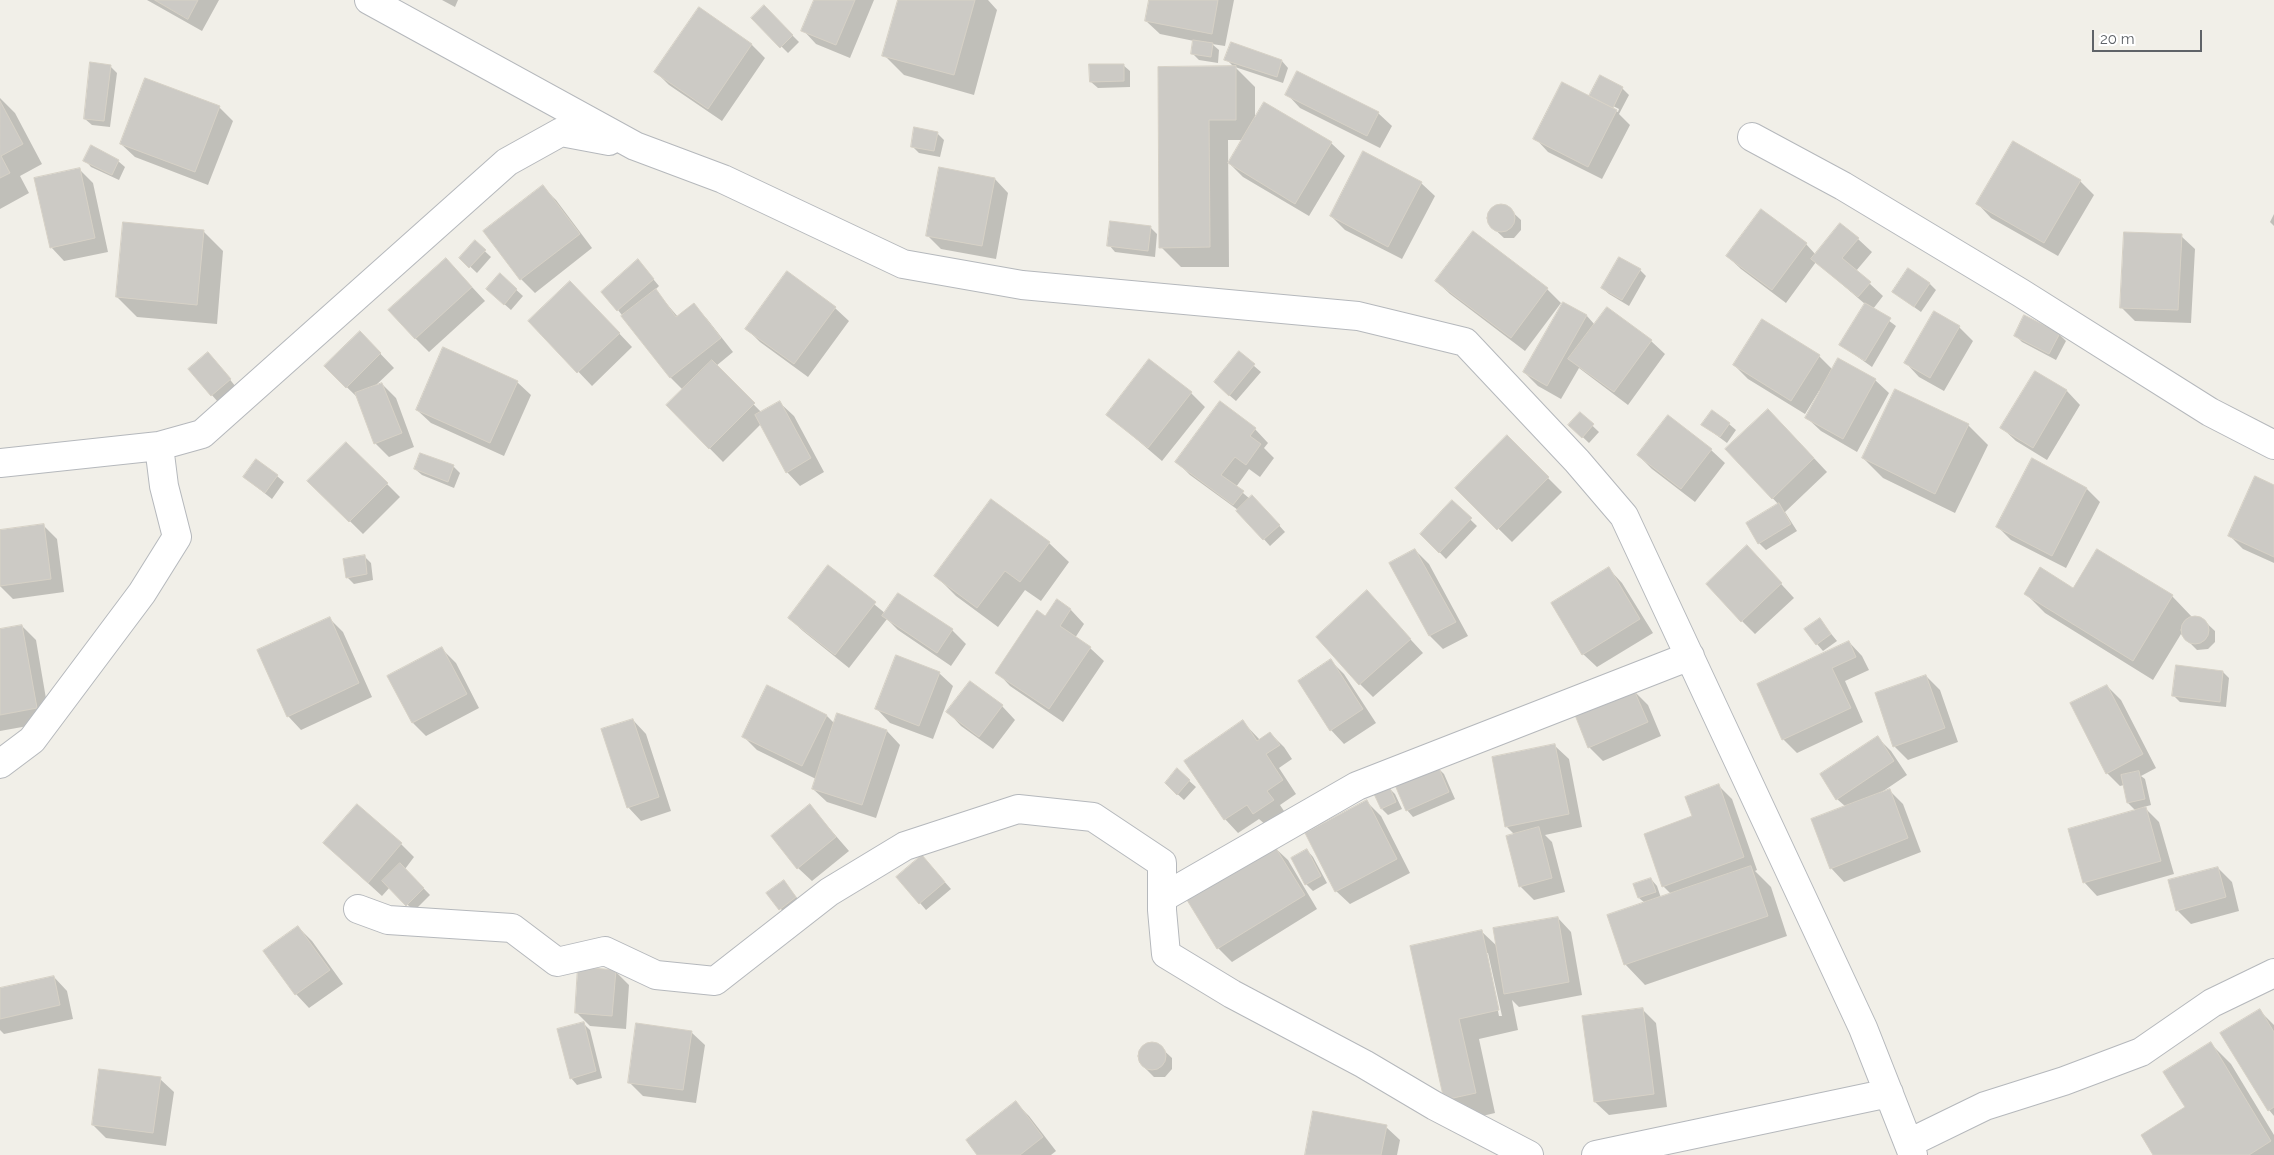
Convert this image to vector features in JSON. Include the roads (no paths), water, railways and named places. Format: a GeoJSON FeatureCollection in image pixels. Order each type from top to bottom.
{"type":"FeatureCollection","features":[{"type":"Feature","properties":{"kind":"street"},"geometry":{"type":"LineString","coordinates":[[369,0],[635,146],[723,179],[903,264],[1022,285],[1358,316],[1465,342],[1577,461],[1624,516],[1863,1028],[1911,1149],[1985,1106],[2064,1081],[2141,1052],[2212,1002],[2274,973]]}},
{"type":"Feature","properties":{"kind":"street"},"geometry":{"type":"LineString","coordinates":[[0,463],[159,446],[202,434],[507,162],[561,132],[635,146]]}},
{"type":"Feature","properties":{"kind":"street"},"geometry":{"type":"LineString","coordinates":[[1752,137],[1843,186],[2021,292],[2210,412],[2274,445]]}},
{"type":"Feature","properties":{"kind":"street"},"geometry":{"type":"LineString","coordinates":[[0,764],[32,740],[142,593],[177,537],[164,486],[159,446]]}},
{"type":"Feature","properties":{"kind":"street"},"geometry":{"type":"LineString","coordinates":[[1162,898],[1357,786],[1690,656]]}},
{"type":"Feature","properties":{"kind":"street"},"geometry":{"type":"LineString","coordinates":[[358,909],[388,920],[512,928],[557,962],[605,951],[656,975],[715,981],[829,892],[905,846],[1018,809],[1094,818],[1162,862],[1162,898],[1166,954],[1232,994],[1364,1064],[1435,1106],[1529,1155]]}},
{"type":"Feature","properties":{"kind":"street"},"geometry":{"type":"LineString","coordinates":[[1596,1155],[1889,1093]]}}]}
